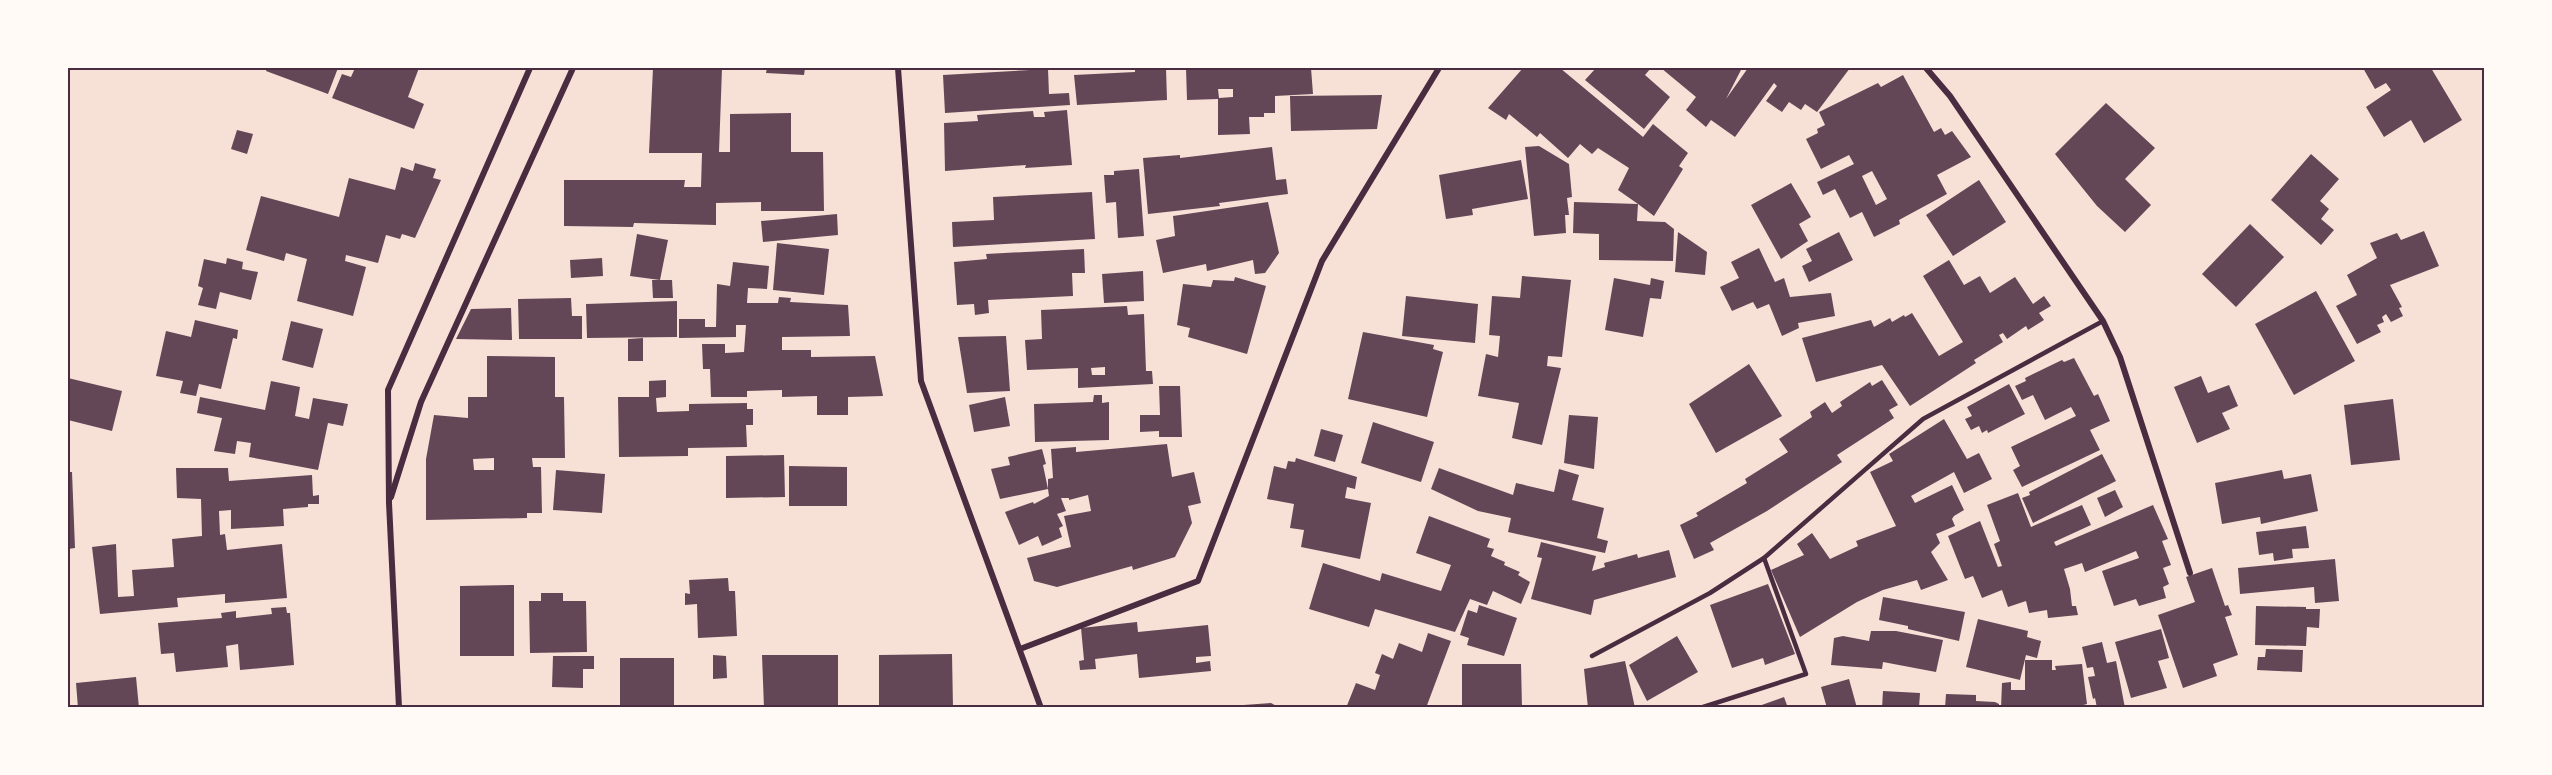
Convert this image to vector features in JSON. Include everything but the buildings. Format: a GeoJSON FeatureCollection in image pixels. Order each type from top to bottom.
{"type":"FeatureCollection","features":[{"type":"Feature","properties":{"kind":"street"},"geometry":{"type":"LineString","coordinates":[[399,708],[389,503],[390,382],[530,68]]}},
{"type":"Feature","properties":{"kind":"street"},"geometry":{"type":"LineString","coordinates":[[389,503],[421,402],[573,68]]}},
{"type":"Feature","properties":{"kind":"street"},"geometry":{"type":"LineString","coordinates":[[898,68],[921,381],[1041,708]]}},
{"type":"Feature","properties":{"kind":"street"},"geometry":{"type":"LineString","coordinates":[[1020,649],[1198,581],[1322,261],[1439,68]]}},
{"type":"Feature","properties":{"kind":"street"},"geometry":{"type":"LineString","coordinates":[[1926,68],[1950,96],[2103,321],[2120,357],[2190,573]]}},
{"type":"Feature","properties":{"kind":"lane"},"geometry":{"type":"LineString","coordinates":[[1592,656],[1710,593],[1764,558],[1923,419],[2103,321]]}},
{"type":"Feature","properties":{"kind":"lane"},"geometry":{"type":"LineString","coordinates":[[1700,708],[1806,674],[1764,558]]}}]}
